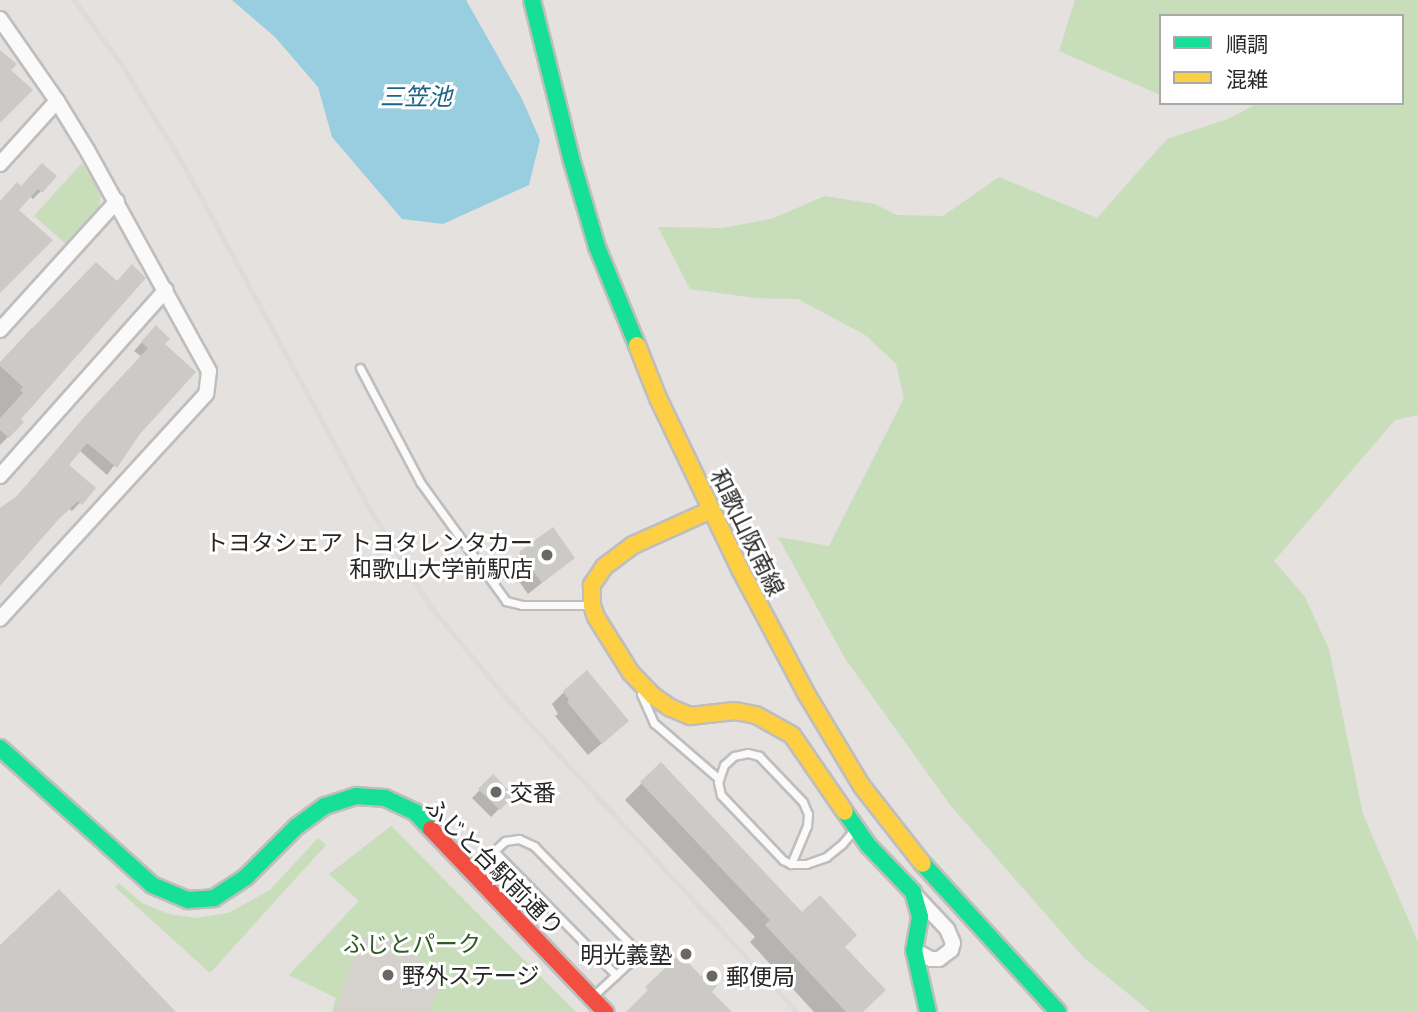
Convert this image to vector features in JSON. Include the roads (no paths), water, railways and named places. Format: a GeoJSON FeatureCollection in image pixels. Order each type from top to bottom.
{"type":"FeatureCollection","features":[{"type":"Feature","properties":{"kind":"street","name":"和歌山阪南線"},"geometry":{"type":"LineString","coordinates":[[532,0],[571,158],[597,247],[657,398],[711,510],[807,695],[861,785],[909,848],[1058,1012]]}},
{"type":"Feature","properties":{"kind":"street"},"geometry":{"type":"LineString","coordinates":[[0,19],[57,101],[117,201],[209,371],[206,394],[0,619]]}},
{"type":"Feature","properties":{"kind":"street"},"geometry":{"type":"LineString","coordinates":[[0,164],[57,101]]}},
{"type":"Feature","properties":{"kind":"street"},"geometry":{"type":"LineString","coordinates":[[0,330],[117,201]]}},
{"type":"Feature","properties":{"kind":"street"},"geometry":{"type":"LineString","coordinates":[[0,476],[166,290]]}},
{"type":"Feature","properties":{"kind":"street"},"geometry":{"type":"LineString","coordinates":[[711,510],[633,545],[604,567],[592,585],[592,605],[612,646],[631,673],[653,696],[671,708],[690,716],[735,711],[756,715],[792,735],[855,827],[947,929],[953,943],[951,950],[939,959],[931,959],[914,950]]}},
{"type":"Feature","properties":{"kind":"street","name":"ふじと台駅前通り"},"geometry":{"type":"LineString","coordinates":[[0,748],[152,885],[188,900],[214,898],[246,877],[296,827],[325,806],[356,796],[385,798],[415,812],[605,1012]]}},
{"type":"Feature","properties":{"kind":"street"},"geometry":{"type":"LineString","coordinates":[[913,892],[920,917],[914,950],[928,1012]]}},
{"type":"Feature","properties":{"kind":"lane"},"geometry":{"type":"LineString","coordinates":[[360,368],[420,482],[506,601],[522,606],[592,605]]}},
{"type":"Feature","properties":{"kind":"lane"},"geometry":{"type":"LineString","coordinates":[[631,673],[654,723],[719,779]]}},
{"type":"Feature","properties":{"kind":"lane"},"geometry":{"type":"LineString","coordinates":[[791,864],[807,825],[808,814],[803,802],[759,756],[748,753],[734,756],[724,765],[719,779],[721,795],[783,860],[791,864],[806,864],[825,857],[842,844],[855,827]]}},
{"type":"Feature","properties":{"kind":"lane"},"geometry":{"type":"LineString","coordinates":[[471,872],[505,841],[519,839],[534,846],[610,923],[634,950],[633,959],[592,998]]}},
{"type":"Feature","properties":{"kind":"lane"},"geometry":{"type":"LineString","coordinates":[[494,851],[616,975]]}},
{"type":"Feature","properties":{"kind":"water","name":"三笠池"},"geometry":{"type":"Polygon","coordinates":[[[232,0],[466,0],[522,99],[540,140],[529,185],[443,224],[402,219],[332,137],[318,87],[275,37],[232,0]]]}},
{"type":"Feature","properties":{"kind":"railway"},"geometry":{"type":"LineString","coordinates":[[74,0],[121,64],[184,166],[366,503],[430,606],[506,698],[797,1012]]}},
{"type":"Feature","properties":{"kind":"place","name":"トヨタシェア トヨタレンタカー 和歌山大学前駅店"},"geometry":{"type":"Point","coordinates":[547,555]}},
{"type":"Feature","properties":{"kind":"place","name":"交番"},"geometry":{"type":"Point","coordinates":[496,792]}},
{"type":"Feature","properties":{"kind":"place","name":"明光義塾"},"geometry":{"type":"Point","coordinates":[686,954]}},
{"type":"Feature","properties":{"kind":"place","name":"野外ステージ"},"geometry":{"type":"Point","coordinates":[388,975]}},
{"type":"Feature","properties":{"kind":"place","name":"郵便局"},"geometry":{"type":"Point","coordinates":[712,976]}},
{"type":"Feature","properties":{"kind":"park label","name":"ふじとパーク"},"geometry":{"type":"Point","coordinates":[412,943]}}]}
